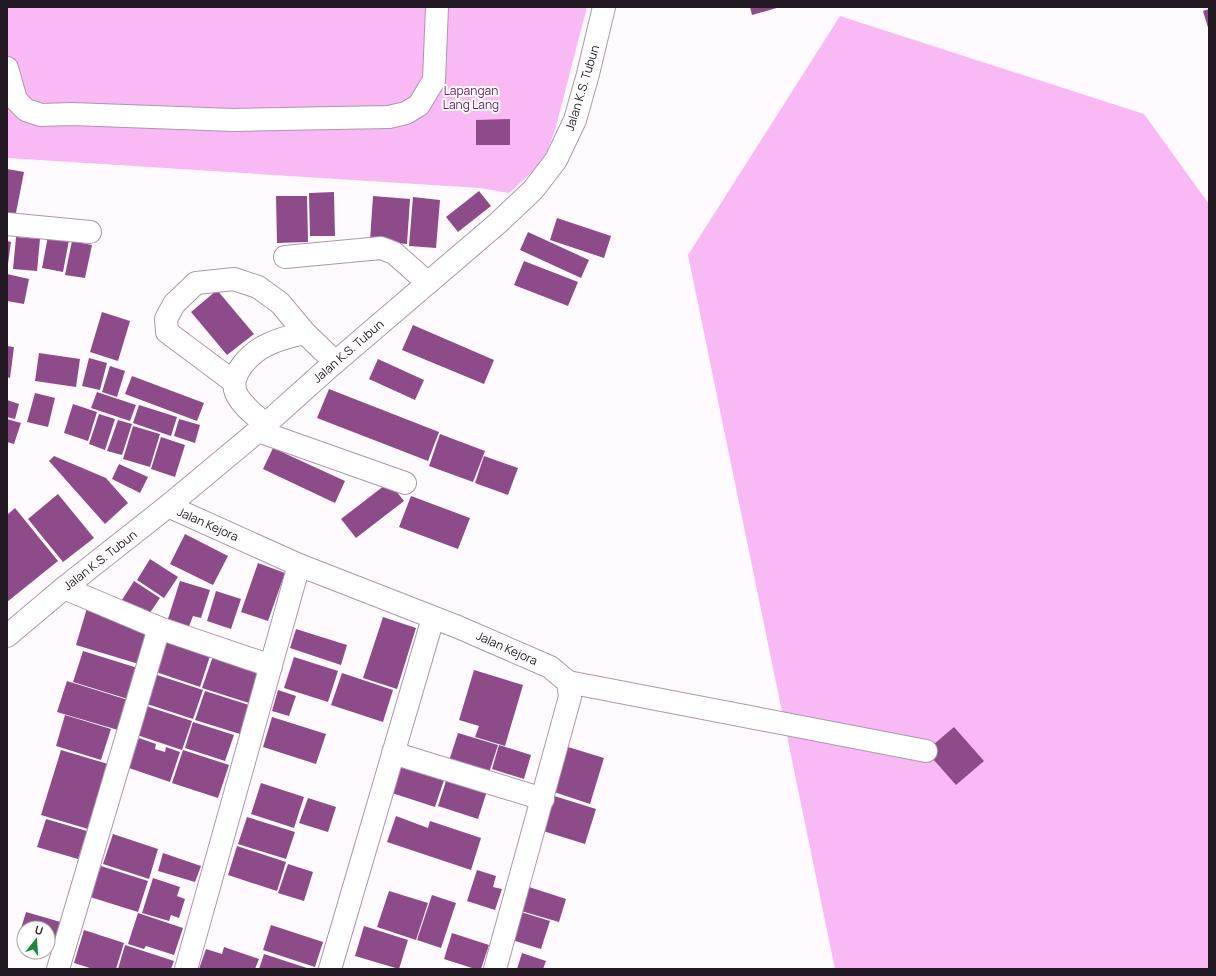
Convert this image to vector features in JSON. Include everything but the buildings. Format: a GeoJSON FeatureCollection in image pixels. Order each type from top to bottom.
{"type":"FeatureCollection","features":[{"type":"Feature","properties":{"kind":"street"},"geometry":{"type":"LineString","coordinates":[[7,68],[16,100],[26,110],[41,115],[72,114],[233,120],[389,117],[406,113],[419,105],[434,80],[437,7]]}},
{"type":"Feature","properties":{"kind":"street","name":"Jalan K.S. Tubun"},"geometry":{"type":"LineString","coordinates":[[7,636],[262,428],[335,362],[498,223],[533,190],[556,160],[575,120],[604,7]]}},
{"type":"Feature","properties":{"kind":"street"},"geometry":{"type":"LineString","coordinates":[[7,224],[90,232]]}},
{"type":"Feature","properties":{"kind":"street"},"geometry":{"type":"LineString","coordinates":[[285,257],[381,248],[394,253],[428,283]]}},
{"type":"Feature","properties":{"kind":"street"},"geometry":{"type":"LineString","coordinates":[[234,382],[167,332],[166,319],[174,304],[196,284],[234,279],[258,287],[280,303],[305,333],[335,362]]}},
{"type":"Feature","properties":{"kind":"street"},"geometry":{"type":"LineString","coordinates":[[305,333],[267,344],[246,362],[238,372],[234,382],[236,392],[243,404],[262,428],[405,483]]}},
{"type":"Feature","properties":{"kind":"street","name":"Jalan Kejora"},"geometry":{"type":"LineString","coordinates":[[168,506],[299,565],[458,627],[550,667],[568,682]]}},
{"type":"Feature","properties":{"kind":"street"},"geometry":{"type":"LineString","coordinates":[[186,969],[299,565]]}},
{"type":"Feature","properties":{"kind":"street"},"geometry":{"type":"LineString","coordinates":[[64,588],[159,628],[271,666]]}},
{"type":"Feature","properties":{"kind":"street"},"geometry":{"type":"LineString","coordinates":[[330,969],[432,618]]}},
{"type":"Feature","properties":{"kind":"street"},"geometry":{"type":"LineString","coordinates":[[58,969],[159,628]]}},
{"type":"Feature","properties":{"kind":"street"},"geometry":{"type":"LineString","coordinates":[[495,969],[570,697],[568,682],[926,752]]}},
{"type":"Feature","properties":{"kind":"street"},"geometry":{"type":"LineString","coordinates":[[393,752],[543,799]]}},
{"type":"Feature","properties":{"kind":"green space","name":"Lapangan Lang Lang"},"geometry":{"type":"Polygon","coordinates":[[[7,7],[587,7],[555,130],[543,162],[509,193],[480,188],[7,158],[7,7]]]}},
{"type":"Feature","properties":{"kind":"green space"},"geometry":{"type":"Polygon","coordinates":[[[840,16],[1144,114],[1209,204],[1209,969],[835,969],[688,255],[840,16]]]}}]}
